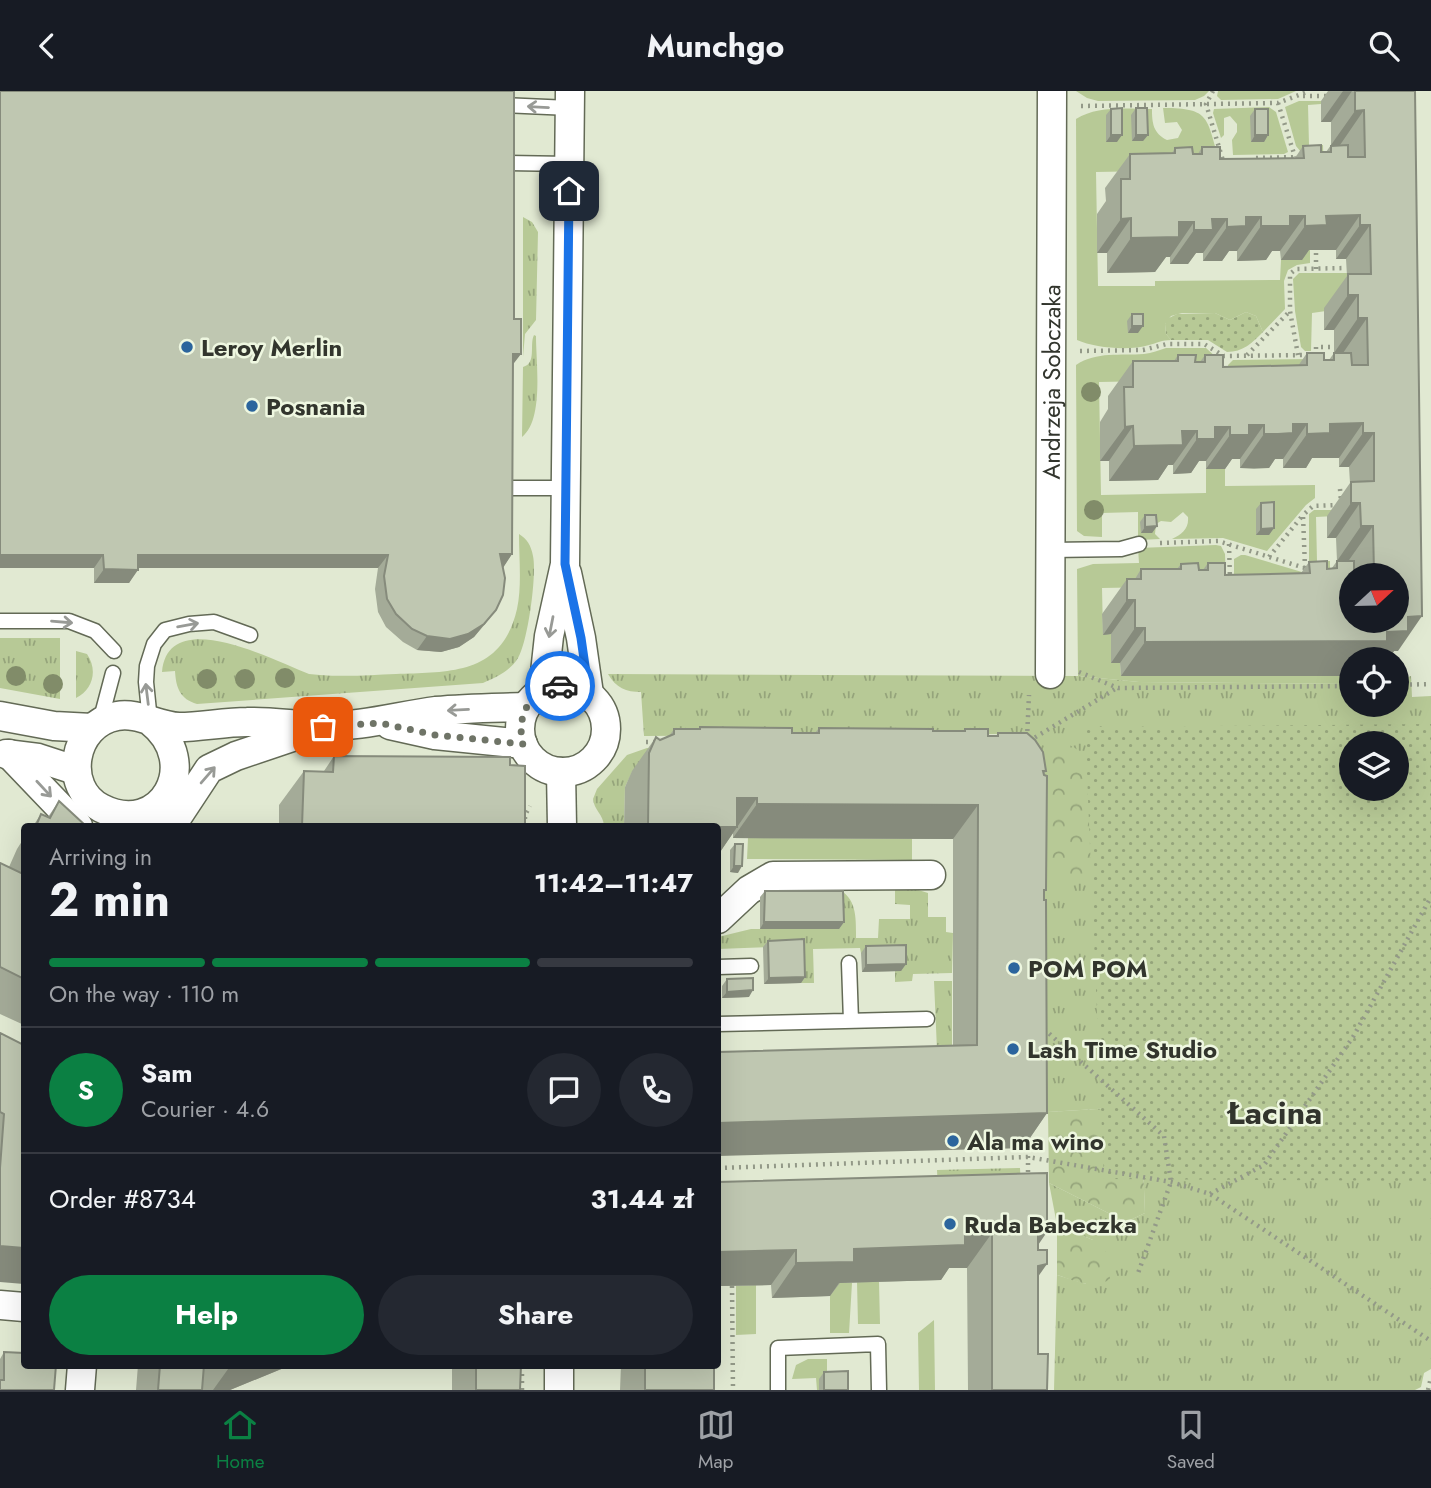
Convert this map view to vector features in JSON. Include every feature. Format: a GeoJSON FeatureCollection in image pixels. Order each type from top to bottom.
{"type":"FeatureCollection","features":[{"type":"Feature","properties":{"kind":"street","name":"Andrzeja Sobczaka"},"geometry":{"type":"LineString","coordinates":[[1050,678],[1061,99]]}},
{"type":"Feature","properties":{"kind":"street"},"geometry":{"type":"LineString","coordinates":[[565,564],[534,699],[520,729],[523,744],[536,762],[546,769],[561,772],[583,768],[601,750],[606,739],[604,713],[589,694],[581,638],[565,564],[570,100]]}},
{"type":"Feature","properties":{"kind":"street"},"geometry":{"type":"LineString","coordinates":[[0,716],[54,726],[96,725],[119,715],[141,717],[177,727],[247,722],[323,727],[380,723],[436,711],[534,699],[565,685],[589,694]]}},
{"type":"Feature","properties":{"kind":"street"},"geometry":{"type":"LineString","coordinates":[[96,725],[80,745],[75,770],[86,793],[99,807],[123,821],[158,806],[173,786],[176,773],[172,746],[166,736],[150,721]]}},
{"type":"Feature","properties":{"kind":"street"},"geometry":{"type":"LineString","coordinates":[[380,723],[435,735],[523,744]]}},
{"type":"Feature","properties":{"kind":"street"},"geometry":{"type":"LineString","coordinates":[[170,823],[176,819],[209,769],[247,752],[323,727]]}},
{"type":"Feature","properties":{"kind":"street"},"geometry":{"type":"LineString","coordinates":[[4,754],[38,758],[75,770]]}},
{"type":"Feature","properties":{"kind":"street"},"geometry":{"type":"LineString","coordinates":[[4,754],[75,823]]}},
{"type":"Feature","properties":{"kind":"street"},"geometry":{"type":"LineString","coordinates":[[561,772],[562,823]]}},
{"type":"Feature","properties":{"kind":"street"},"geometry":{"type":"LineString","coordinates":[[721,916],[749,890],[773,876],[930,875]]}},
{"type":"Feature","properties":{"kind":"street"},"geometry":{"type":"LineString","coordinates":[[0,1305],[21,1307]]}},
{"type":"Feature","properties":{"kind":"street"},"geometry":{"type":"LineString","coordinates":[[80,1390],[82,1369]]}},
{"type":"Feature","properties":{"kind":"street"},"geometry":{"type":"LineString","coordinates":[[559,1369],[559,1390]]}},
{"type":"Feature","properties":{"kind":"lane"},"geometry":{"type":"LineString","coordinates":[[505,105],[570,100]]}},
{"type":"Feature","properties":{"kind":"lane"},"geometry":{"type":"LineString","coordinates":[[505,163],[569,164]]}},
{"type":"Feature","properties":{"kind":"lane"},"geometry":{"type":"LineString","coordinates":[[503,488],[565,488]]}},
{"type":"Feature","properties":{"kind":"lane"},"geometry":{"type":"LineString","coordinates":[[1051,549],[1121,549],[1139,544]]}},
{"type":"Feature","properties":{"kind":"lane"},"geometry":{"type":"LineString","coordinates":[[0,621],[69,621],[95,631],[114,651]]}},
{"type":"Feature","properties":{"kind":"lane"},"geometry":{"type":"LineString","coordinates":[[150,721],[147,666],[154,644],[165,630],[214,622],[250,635]]}},
{"type":"Feature","properties":{"kind":"lane"},"geometry":{"type":"LineString","coordinates":[[96,725],[113,673]]}},
{"type":"Feature","properties":{"kind":"lane"},"geometry":{"type":"LineString","coordinates":[[849,963],[851,1021]]}},
{"type":"Feature","properties":{"kind":"lane"},"geometry":{"type":"LineString","coordinates":[[721,967],[751,966]]}},
{"type":"Feature","properties":{"kind":"lane"},"geometry":{"type":"LineString","coordinates":[[721,1024],[927,1019]]}},
{"type":"Feature","properties":{"kind":"lane"},"geometry":{"type":"LineString","coordinates":[[778,1390],[778,1348],[878,1344],[879,1390]]}},
{"type":"Feature","properties":{"kind":"path"},"geometry":{"type":"LineString","coordinates":[[1213,91],[1206,104],[1223,160],[1224,174]]}},
{"type":"Feature","properties":{"kind":"path"},"geometry":{"type":"LineString","coordinates":[[1061,99],[1206,104],[1278,103],[1309,91]]}},
{"type":"Feature","properties":{"kind":"path"},"geometry":{"type":"LineString","coordinates":[[1300,96],[1333,96]]}},
{"type":"Feature","properties":{"kind":"path"},"geometry":{"type":"LineString","coordinates":[[1278,103],[1295,157]]}},
{"type":"Feature","properties":{"kind":"path"},"geometry":{"type":"LineString","coordinates":[[1245,159],[1308,158]]}},
{"type":"Feature","properties":{"kind":"path"},"geometry":{"type":"LineString","coordinates":[[1223,160],[1232,159]]}},
{"type":"Feature","properties":{"kind":"path"},"geometry":{"type":"LineString","coordinates":[[1316,250],[1316,269]]}},
{"type":"Feature","properties":{"kind":"path"},"geometry":{"type":"LineString","coordinates":[[1298,355],[1290,311],[1290,274],[1296,269],[1346,268]]}},
{"type":"Feature","properties":{"kind":"path"},"geometry":{"type":"LineString","coordinates":[[1245,356],[1290,311]]}},
{"type":"Feature","properties":{"kind":"path"},"geometry":{"type":"LineString","coordinates":[[1071,351],[1143,350],[1167,344],[1204,344],[1221,355],[1316,355]]}},
{"type":"Feature","properties":{"kind":"path"},"geometry":{"type":"LineString","coordinates":[[1316,366],[1316,347],[1334,347]]}},
{"type":"Feature","properties":{"kind":"path"},"geometry":{"type":"LineString","coordinates":[[1221,355],[1223,362]]}},
{"type":"Feature","properties":{"kind":"path"},"geometry":{"type":"LineString","coordinates":[[1340,489],[1341,516]]}},
{"type":"Feature","properties":{"kind":"path"},"geometry":{"type":"LineString","coordinates":[[1269,557],[1313,506],[1341,505]]}},
{"type":"Feature","properties":{"kind":"path"},"geometry":{"type":"LineString","coordinates":[[1303,515],[1305,569]]}},
{"type":"Feature","properties":{"kind":"path"},"geometry":{"type":"LineString","coordinates":[[1139,544],[1218,541],[1316,572]]}},
{"type":"Feature","properties":{"kind":"path"},"geometry":{"type":"LineString","coordinates":[[1230,544],[1230,583]]}},
{"type":"Feature","properties":{"kind":"path"},"geometry":{"type":"LineString","coordinates":[[1026,751],[1050,678],[1118,688],[1339,686]]}},
{"type":"Feature","properties":{"kind":"path"},"geometry":{"type":"LineString","coordinates":[[1409,685],[1431,684]]}},
{"type":"Feature","properties":{"kind":"path"},"geometry":{"type":"LineString","coordinates":[[1027,742],[1118,688]]}},
{"type":"Feature","properties":{"kind":"path"},"geometry":{"type":"LineString","coordinates":[[646,742],[660,742]]}},
{"type":"Feature","properties":{"kind":"path"},"geometry":{"type":"LineString","coordinates":[[525,823],[531,805]]}},
{"type":"Feature","properties":{"kind":"path"},"geometry":{"type":"LineString","coordinates":[[1210,1194],[1264,1165],[1353,1037],[1431,897]]}},
{"type":"Feature","properties":{"kind":"path"},"geometry":{"type":"LineString","coordinates":[[1038,1023],[1164,1136],[1171,1182],[1137,1276]]}},
{"type":"Feature","properties":{"kind":"path"},"geometry":{"type":"LineString","coordinates":[[1028,1131],[1028,1189]]}},
{"type":"Feature","properties":{"kind":"path"},"geometry":{"type":"LineString","coordinates":[[721,1168],[1028,1157],[1171,1182],[1210,1194],[1431,1341]]}},
{"type":"Feature","properties":{"kind":"path"},"geometry":{"type":"LineString","coordinates":[[732,1286],[733,1390]]}},
{"type":"Feature","properties":{"kind":"path"},"geometry":{"type":"LineString","coordinates":[[522,1369],[522,1390]]}},
{"type":"Feature","properties":{"kind":"path"},"geometry":{"type":"LineString","coordinates":[[1428,1390],[1431,1377]]}},
{"type":"Feature","properties":{"kind":"green space"},"geometry":{"type":"Polygon","coordinates":[[[1076,91],[1209,91],[1195,100],[1098,101],[1076,91]]]}},
{"type":"Feature","properties":{"kind":"green space"},"geometry":{"type":"Polygon","coordinates":[[[1218,91],[1296,91],[1278,99],[1221,100],[1217,96],[1218,91]]]}},
{"type":"Feature","properties":{"kind":"green space"},"geometry":{"type":"Polygon","coordinates":[[[1299,101],[1321,101],[1321,104],[1308,105],[1309,145],[1323,145],[1324,180],[1296,146],[1285,107],[1299,101]]]}},
{"type":"Feature","properties":{"kind":"green space"},"geometry":{"type":"Polygon","coordinates":[[[1269,107],[1276,112],[1288,152],[1233,155],[1232,140],[1237,132],[1237,124],[1230,116],[1224,118],[1224,135],[1221,138],[1214,109],[1269,107]]]}},
{"type":"Feature","properties":{"kind":"green space"},"geometry":{"type":"Polygon","coordinates":[[[1163,108],[1190,110],[1204,118],[1219,159],[1151,171],[1096,172],[1098,286],[1155,286],[1155,281],[1280,280],[1281,260],[1302,260],[1302,250],[1310,250],[1310,263],[1288,270],[1284,281],[1285,309],[1263,332],[1256,316],[1246,312],[1230,320],[1215,313],[1182,313],[1171,316],[1165,324],[1166,334],[1171,340],[1132,348],[1084,343],[1077,340],[1076,119],[1103,110],[1152,109],[1156,131],[1167,140],[1178,138],[1182,130],[1177,122],[1165,123],[1163,108]]]}},
{"type":"Feature","properties":{"kind":"green space"},"geometry":{"type":"Polygon","coordinates":[[[523,217],[532,222],[538,232],[536,320],[525,334],[523,357],[523,217]]]}},
{"type":"Feature","properties":{"kind":"green space"},"geometry":{"type":"Polygon","coordinates":[[[1299,273],[1347,273],[1347,308],[1312,313],[1311,351],[1305,351],[1301,347],[1295,311],[1293,279],[1299,273]]]}},
{"type":"Feature","properties":{"kind":"green space"},"geometry":{"type":"Polygon","coordinates":[[[1246,312],[1256,316],[1263,332],[1243,349],[1227,352],[1208,340],[1171,340],[1166,334],[1167,319],[1177,314],[1215,313],[1230,320],[1246,312]]]}},
{"type":"Feature","properties":{"kind":"green space"},"geometry":{"type":"Polygon","coordinates":[[[534,335],[536,405],[529,429],[522,437],[523,367],[530,362],[534,335]]]}},
{"type":"Feature","properties":{"kind":"green space"},"geometry":{"type":"Polygon","coordinates":[[[1166,348],[1206,348],[1217,358],[1153,381],[1099,382],[1101,495],[1206,493],[1206,469],[1225,469],[1225,486],[1315,485],[1315,498],[1267,551],[1223,538],[1172,539],[1186,528],[1188,517],[1183,512],[1171,522],[1161,521],[1156,524],[1155,534],[1160,539],[1138,540],[1138,512],[1102,513],[1102,537],[1084,536],[1077,531],[1076,365],[1100,356],[1144,354],[1166,348]]]}},
{"type":"Feature","properties":{"kind":"green space"},"geometry":{"type":"Polygon","coordinates":[[[1311,359],[1312,374],[1231,382],[1228,365],[1233,360],[1311,359]]]}},
{"type":"Feature","properties":{"kind":"green space"},"geometry":{"type":"Polygon","coordinates":[[[1314,510],[1333,510],[1335,516],[1316,517],[1317,561],[1330,561],[1330,596],[1309,564],[1309,514],[1314,510]]]}},
{"type":"Feature","properties":{"kind":"green space"},"geometry":{"type":"Polygon","coordinates":[[[519,534],[530,546],[534,565],[533,592],[525,637],[518,658],[511,667],[483,683],[197,704],[180,692],[175,671],[162,672],[169,652],[183,642],[202,639],[249,650],[309,674],[349,676],[436,672],[471,665],[486,658],[499,647],[510,631],[519,591],[519,534]]]}},
{"type":"Feature","properties":{"kind":"green space"},"geometry":{"type":"Polygon","coordinates":[[[1221,546],[1225,554],[1227,609],[1156,587],[1102,588],[1103,634],[1111,634],[1111,662],[1120,663],[1121,676],[1339,676],[1339,684],[1139,682],[1078,676],[1077,569],[1093,564],[1139,563],[1138,548],[1221,546]]]}},
{"type":"Feature","properties":{"kind":"green space"},"geometry":{"type":"Polygon","coordinates":[[[1241,555],[1312,575],[1234,600],[1234,559],[1241,555]]]}},
{"type":"Feature","properties":{"kind":"green space"},"geometry":{"type":"Polygon","coordinates":[[[0,638],[60,638],[60,699],[0,688],[0,638]]]}},
{"type":"Feature","properties":{"kind":"green space"},"geometry":{"type":"Polygon","coordinates":[[[76,651],[87,654],[93,673],[90,685],[76,698],[76,651]]]}},
{"type":"Feature","properties":{"kind":"green space"},"geometry":{"type":"Polygon","coordinates":[[[608,674],[1078,676],[1139,682],[1339,684],[1339,717],[1409,717],[1411,676],[1412,697],[1431,696],[1431,1369],[1424,1373],[1421,1387],[1415,1390],[1054,1390],[1057,1275],[1086,1284],[1093,1240],[1057,1225],[1049,1183],[1126,1222],[1145,1213],[1142,1142],[1113,1108],[1048,1112],[1007,734],[644,736],[641,692],[622,688],[614,683],[608,674]]]}},
{"type":"Feature","properties":{"kind":"green space"},"geometry":{"type":"Polygon","coordinates":[[[1431,724],[1431,1181],[1104,1179],[1085,727],[1431,724]]]}},
{"type":"Feature","properties":{"kind":"green space"},"geometry":{"type":"Polygon","coordinates":[[[1051,740],[1065,743],[1086,757],[1101,777],[1119,813],[1085,874],[1052,875],[1051,740]]]}},
{"type":"Feature","properties":{"kind":"green space"},"geometry":{"type":"Polygon","coordinates":[[[957,746],[632,772],[625,787],[624,823],[603,823],[593,799],[597,789],[627,755],[647,748],[957,746]]]}},
{"type":"Feature","properties":{"kind":"green space"},"geometry":{"type":"Polygon","coordinates":[[[748,838],[912,839],[912,860],[747,859],[748,838]]]}},
{"type":"Feature","properties":{"kind":"green space"},"geometry":{"type":"Polygon","coordinates":[[[833,887],[841,891],[847,895],[854,907],[856,938],[878,938],[879,919],[910,919],[910,905],[895,904],[895,887],[928,893],[928,917],[946,917],[946,932],[953,933],[952,973],[913,974],[912,981],[895,982],[895,971],[901,970],[861,953],[860,948],[813,949],[814,983],[801,983],[799,946],[721,949],[721,936],[751,929],[839,929],[754,897],[769,888],[833,887]]]}},
{"type":"Feature","properties":{"kind":"green space"},"geometry":{"type":"Polygon","coordinates":[[[934,981],[952,981],[952,1050],[937,1050],[934,981]]]}},
{"type":"Feature","properties":{"kind":"green space"},"geometry":{"type":"Polygon","coordinates":[[[1113,1108],[1142,1142],[1145,1213],[1126,1222],[1049,1183],[1048,1112],[1113,1108]]]}},
{"type":"Feature","properties":{"kind":"green space"},"geometry":{"type":"Polygon","coordinates":[[[1020,1168],[1021,1187],[938,1190],[937,1170],[1020,1168]]]}},
{"type":"Feature","properties":{"kind":"green space"},"geometry":{"type":"Polygon","coordinates":[[[1057,1225],[1093,1240],[1109,1255],[1110,1279],[1091,1284],[1057,1275],[1057,1225]]]}},
{"type":"Feature","properties":{"kind":"green space"},"geometry":{"type":"Polygon","coordinates":[[[857,1282],[879,1282],[880,1324],[858,1324],[857,1282]]]}},
{"type":"Feature","properties":{"kind":"green space"},"geometry":{"type":"Polygon","coordinates":[[[830,1283],[852,1283],[849,1333],[830,1333],[830,1283]]]}},
{"type":"Feature","properties":{"kind":"green space"},"geometry":{"type":"Polygon","coordinates":[[[756,1285],[756,1334],[736,1335],[736,1286],[756,1285]]]}},
{"type":"Feature","properties":{"kind":"green space"},"geometry":{"type":"Polygon","coordinates":[[[934,1320],[935,1390],[919,1390],[918,1333],[934,1320]]]}},
{"type":"Feature","properties":{"kind":"green space"},"geometry":{"type":"Polygon","coordinates":[[[808,1359],[827,1359],[827,1378],[819,1390],[816,1378],[792,1379],[796,1365],[808,1359]]]}},
{"type":"Feature","properties":{"kind":"building","name":"Posnania"},"geometry":{"type":"Polygon","coordinates":[[[0,91],[514,91],[514,319],[521,319],[521,354],[513,354],[512,554],[500,554],[505,578],[503,595],[496,610],[484,624],[468,634],[450,639],[427,636],[412,629],[396,614],[387,599],[384,576],[388,555],[138,555],[138,570],[104,569],[103,555],[0,555],[0,91]]]}},
{"type":"Feature","properties":{"kind":"building"},"geometry":{"type":"Polygon","coordinates":[[[1355,91],[1415,91],[1422,616],[1409,617],[1409,563],[1374,563],[1373,526],[1361,526],[1360,503],[1351,503],[1351,482],[1374,481],[1374,433],[1363,433],[1363,423],[1330,424],[1330,433],[1307,434],[1307,424],[1293,424],[1293,433],[1278,434],[1264,434],[1264,425],[1249,425],[1249,435],[1230,435],[1230,427],[1215,427],[1215,439],[1197,439],[1197,431],[1182,431],[1183,445],[1134,446],[1133,426],[1125,427],[1124,387],[1133,387],[1133,361],[1178,361],[1178,355],[1196,355],[1195,362],[1205,362],[1205,355],[1223,355],[1223,367],[1307,365],[1307,353],[1324,353],[1324,360],[1334,360],[1334,353],[1351,353],[1352,365],[1368,365],[1367,318],[1358,318],[1358,295],[1348,295],[1348,274],[1371,274],[1370,225],[1360,225],[1360,215],[1326,216],[1327,225],[1305,226],[1305,216],[1290,216],[1290,226],[1261,226],[1261,217],[1246,217],[1246,226],[1227,227],[1227,219],[1212,219],[1213,230],[1194,230],[1194,222],[1179,222],[1179,237],[1131,238],[1131,218],[1121,219],[1121,179],[1130,179],[1130,154],[1175,153],[1175,148],[1192,147],[1193,154],[1202,154],[1202,147],[1220,147],[1220,159],[1304,158],[1303,146],[1321,145],[1321,152],[1331,152],[1331,146],[1348,145],[1348,157],[1365,157],[1364,110],[1355,111],[1355,91]]]}},
{"type":"Feature","properties":{"kind":"building"},"geometry":{"type":"Polygon","coordinates":[[[1122,108],[1122,135],[1111,135],[1111,109],[1122,108]]]}},
{"type":"Feature","properties":{"kind":"building"},"geometry":{"type":"Polygon","coordinates":[[[1136,108],[1147,108],[1148,135],[1136,135],[1136,108]]]}},
{"type":"Feature","properties":{"kind":"building"},"geometry":{"type":"Polygon","coordinates":[[[1255,109],[1268,109],[1268,135],[1255,135],[1255,109]]]}},
{"type":"Feature","properties":{"kind":"building"},"geometry":{"type":"Polygon","coordinates":[[[1132,314],[1143,314],[1143,326],[1132,326],[1132,314]]]}},
{"type":"Feature","properties":{"kind":"building"},"geometry":{"type":"Polygon","coordinates":[[[1274,502],[1274,528],[1261,529],[1261,503],[1274,502]]]}},
{"type":"Feature","properties":{"kind":"building"},"geometry":{"type":"Polygon","coordinates":[[[1145,515],[1156,515],[1157,526],[1145,527],[1145,515]]]}},
{"type":"Feature","properties":{"kind":"building"},"geometry":{"type":"Polygon","coordinates":[[[1327,561],[1327,569],[1337,568],[1337,561],[1354,561],[1339,563],[1339,633],[1387,633],[1387,641],[1145,642],[1145,628],[1135,628],[1135,600],[1127,600],[1127,579],[1141,579],[1141,569],[1181,569],[1181,564],[1198,563],[1199,570],[1208,570],[1208,563],[1225,563],[1225,575],[1310,573],[1309,562],[1327,561]]]}},
{"type":"Feature","properties":{"kind":"building"},"geometry":{"type":"Polygon","coordinates":[[[792,728],[792,733],[819,733],[819,728],[933,731],[988,729],[988,736],[998,736],[998,733],[1027,733],[1035,740],[1043,752],[1046,771],[1043,771],[1047,776],[1044,900],[1047,1113],[721,1123],[721,1052],[977,1045],[978,805],[757,804],[757,798],[737,798],[737,827],[721,827],[721,823],[648,823],[649,753],[656,737],[660,740],[674,734],[674,729],[792,728]]]}},
{"type":"Feature","properties":{"kind":"building"},"geometry":{"type":"Polygon","coordinates":[[[334,756],[510,757],[510,765],[525,766],[525,823],[302,823],[304,771],[333,772],[334,756]]]}},
{"type":"Feature","properties":{"kind":"building"},"geometry":{"type":"Polygon","coordinates":[[[59,801],[83,823],[37,823],[41,814],[50,818],[59,801]]]}},
{"type":"Feature","properties":{"kind":"building"},"geometry":{"type":"Polygon","coordinates":[[[735,844],[743,844],[742,866],[734,866],[735,844]]]}},
{"type":"Feature","properties":{"kind":"building"},"geometry":{"type":"Polygon","coordinates":[[[0,863],[21,873],[21,978],[0,967],[0,863]]]}},
{"type":"Feature","properties":{"kind":"building"},"geometry":{"type":"Polygon","coordinates":[[[765,891],[843,891],[844,922],[764,922],[765,891]]]}},
{"type":"Feature","properties":{"kind":"building"},"geometry":{"type":"Polygon","coordinates":[[[804,939],[805,977],[769,978],[768,941],[804,939]]]}},
{"type":"Feature","properties":{"kind":"building"},"geometry":{"type":"Polygon","coordinates":[[[906,945],[906,964],[866,965],[866,946],[906,945]]]}},
{"type":"Feature","properties":{"kind":"building"},"geometry":{"type":"Polygon","coordinates":[[[753,978],[753,990],[727,992],[727,979],[753,978]]]}},
{"type":"Feature","properties":{"kind":"building"},"geometry":{"type":"Polygon","coordinates":[[[0,1033],[21,1044],[21,1248],[0,1246],[0,1168],[4,1114],[0,1112],[0,1033]]]}},
{"type":"Feature","properties":{"kind":"building"},"geometry":{"type":"Polygon","coordinates":[[[1047,1173],[1047,1232],[1038,1232],[1038,1250],[1047,1250],[1047,1264],[1038,1266],[1038,1354],[1048,1354],[1047,1390],[992,1390],[992,1233],[965,1233],[965,1245],[854,1249],[854,1262],[796,1263],[796,1250],[721,1252],[721,1182],[1047,1173]]]}},
{"type":"Feature","properties":{"kind":"building"},"geometry":{"type":"Polygon","coordinates":[[[4,1352],[21,1353],[21,1369],[56,1369],[54,1390],[0,1390],[0,1380],[4,1380],[4,1352]]]}},
{"type":"Feature","properties":{"kind":"building"},"geometry":{"type":"Polygon","coordinates":[[[160,1369],[204,1369],[202,1390],[158,1390],[160,1369]]]}},
{"type":"Feature","properties":{"kind":"building"},"geometry":{"type":"Polygon","coordinates":[[[476,1369],[521,1369],[520,1390],[476,1390],[476,1369]]]}},
{"type":"Feature","properties":{"kind":"building"},"geometry":{"type":"Polygon","coordinates":[[[645,1369],[714,1369],[714,1390],[645,1390],[645,1369]]]}},
{"type":"Feature","properties":{"kind":"building"},"geometry":{"type":"Polygon","coordinates":[[[848,1371],[848,1390],[824,1390],[824,1372],[848,1371]]]}},
{"type":"Feature","properties":{"kind":"way so far"},"geometry":{"type":"LineString","coordinates":[[323,727],[380,723],[435,735],[523,744],[520,729],[526,707],[543,691],[560,686]]}},
{"type":"Feature","properties":{"kind":"place","name":"Leroy Merlin"},"geometry":{"type":"Point","coordinates":[187,347]}},
{"type":"Feature","properties":{"kind":"place","name":"Posnania"},"geometry":{"type":"Point","coordinates":[252,406]}},
{"type":"Feature","properties":{"kind":"place","name":"POM POM"},"geometry":{"type":"Point","coordinates":[1014,968]}},
{"type":"Feature","properties":{"kind":"place","name":"Lash Time Studio"},"geometry":{"type":"Point","coordinates":[1013,1049]}},
{"type":"Feature","properties":{"kind":"place","name":"Ala ma wino"},"geometry":{"type":"Point","coordinates":[953,1141]}},
{"type":"Feature","properties":{"kind":"place","name":"Ruda Babeczka"},"geometry":{"type":"Point","coordinates":[950,1224]}},
{"type":"Feature","properties":{"kind":"district","name":"Łacina"},"geometry":{"type":"Point","coordinates":[1275,1113]}},
{"type":"Feature","properties":{"kind":"route"},"geometry":{"type":"LineString","coordinates":[[560,686],[578,688],[589,694],[581,638],[565,564],[569,191]]}}]}
